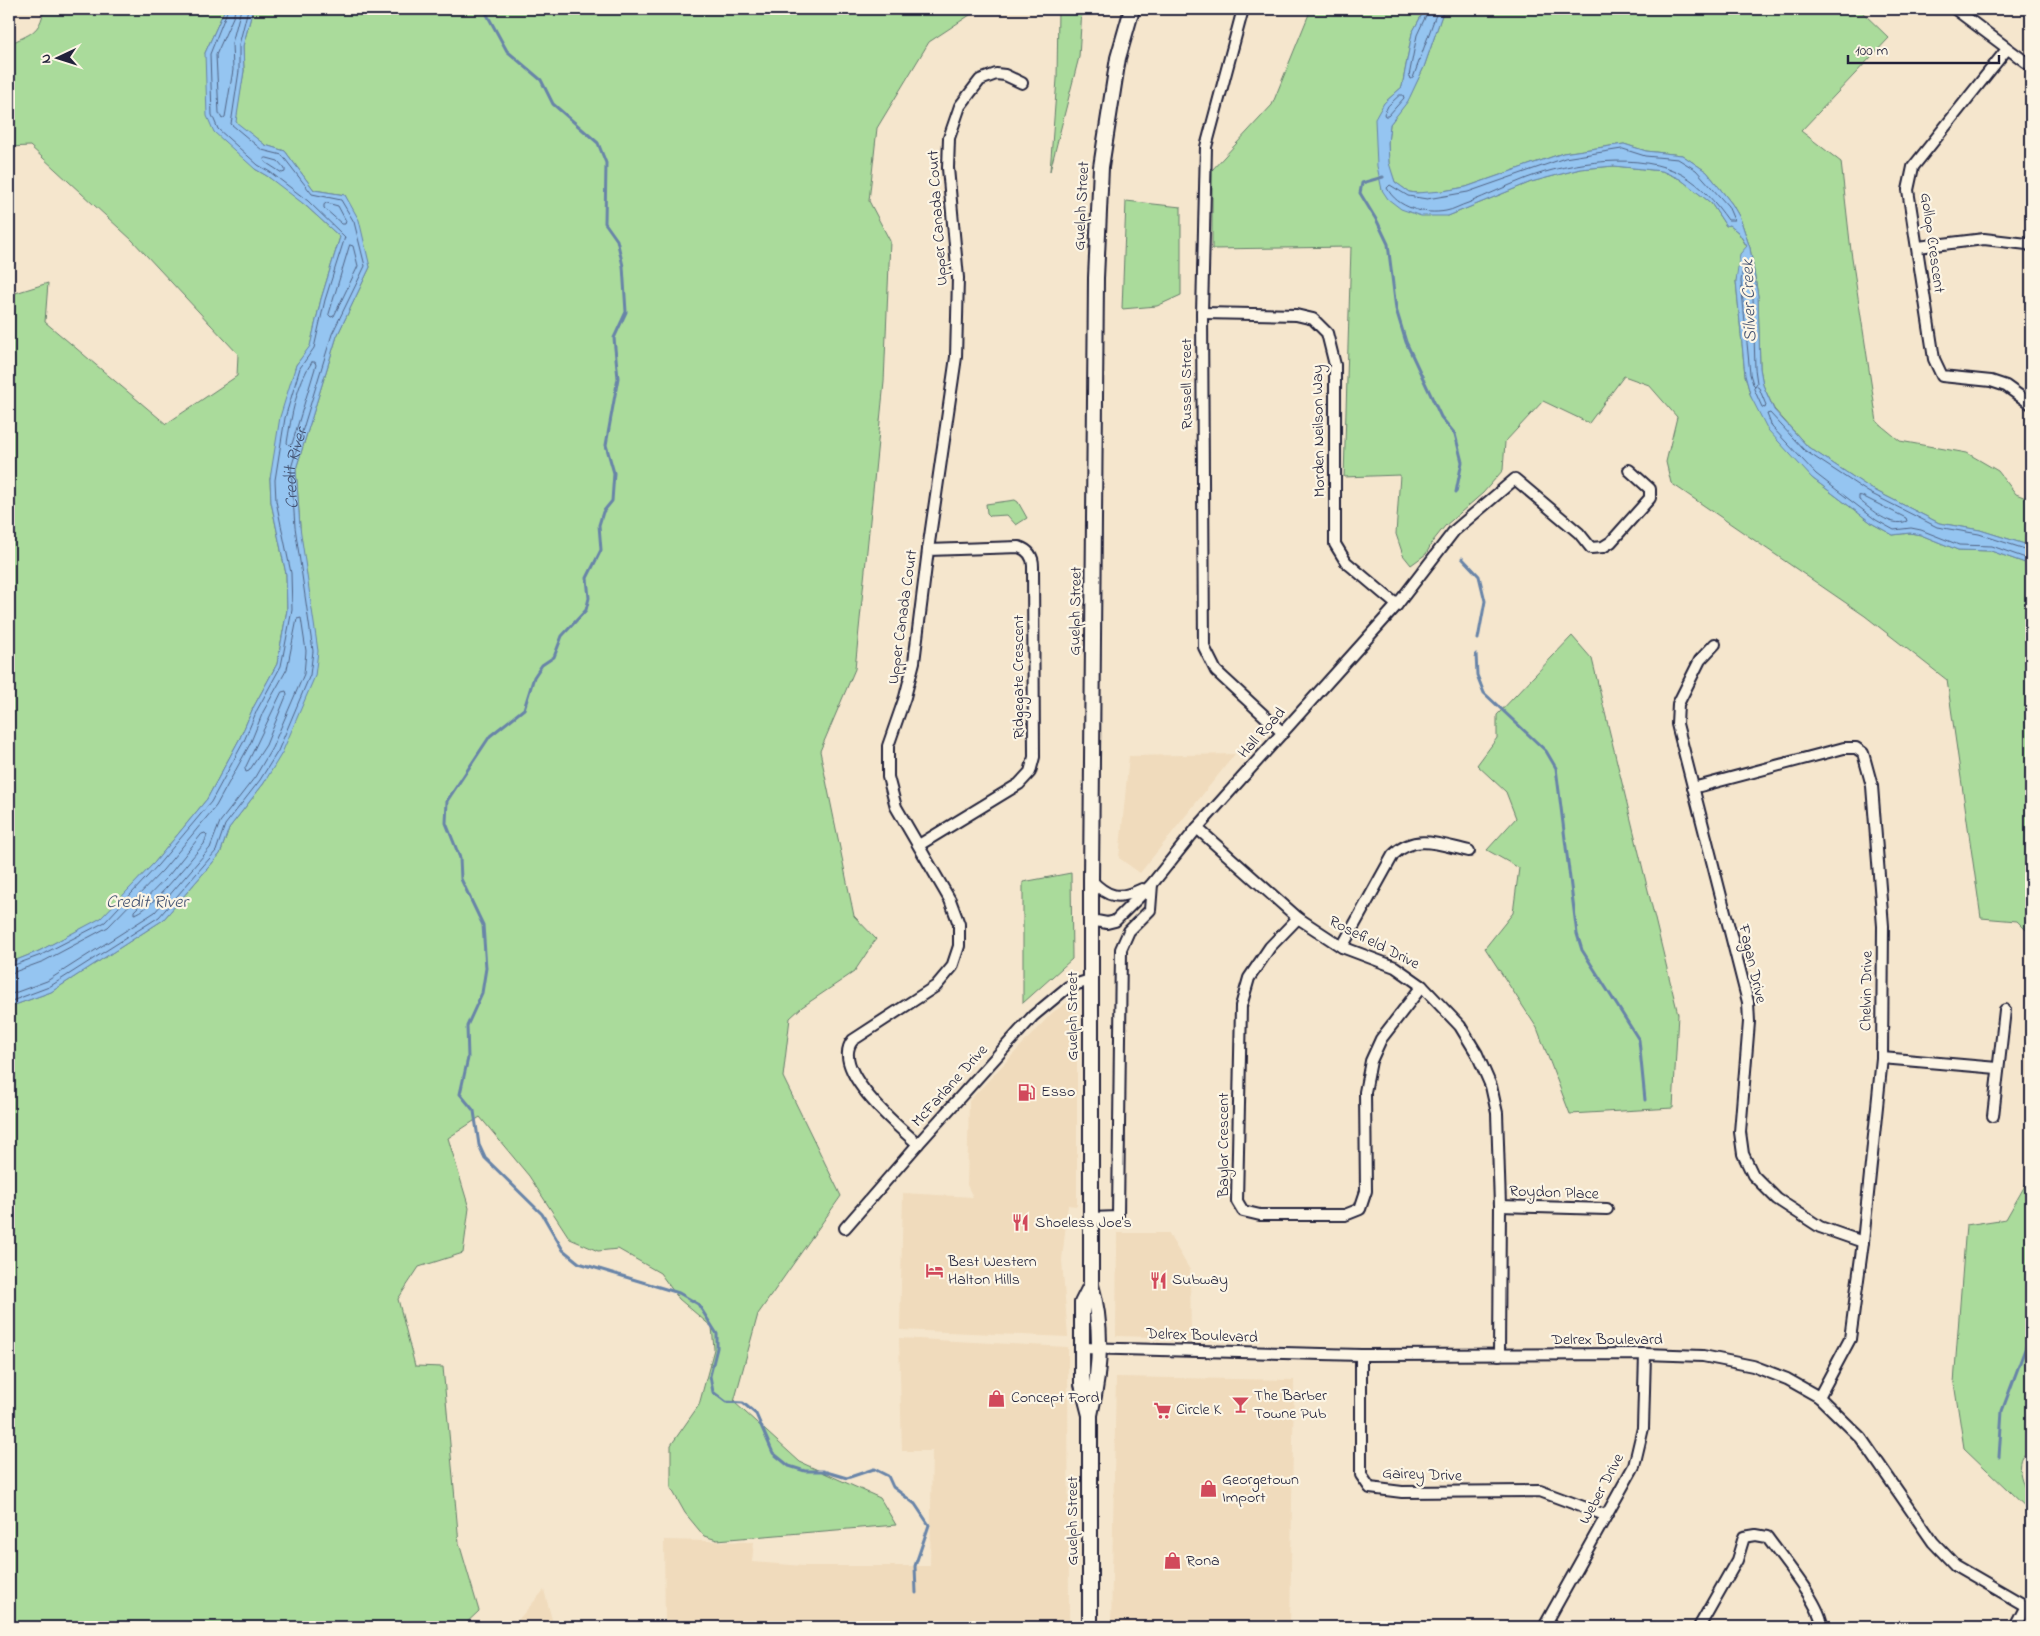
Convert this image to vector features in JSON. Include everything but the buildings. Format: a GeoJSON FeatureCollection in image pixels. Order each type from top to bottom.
{"type":"FeatureCollection","features":[{"type":"Feature","properties":{"kind":"main road","name":"Guelph Street"},"geometry":{"type":"LineString","coordinates":[[1090,1627],[1090,1414],[1097,1385],[1098,1348],[1097,1306],[1091,1285],[1090,980],[1096,278],[1101,167],[1118,58],[1132,9]]}},
{"type":"Feature","properties":{"kind":"main road","name":"Guelph Street"},"geometry":{"type":"LineString","coordinates":[[1090,1414],[1082,1384],[1081,1348],[1082,1304],[1091,1285]]}},
{"type":"Feature","properties":{"kind":"street","name":"Russell Street"},"geometry":{"type":"LineString","coordinates":[[1243,9],[1206,147],[1202,313],[1204,647],[1216,671],[1283,733]]}},
{"type":"Feature","properties":{"kind":"street"},"geometry":{"type":"LineString","coordinates":[[1955,9],[2031,66]]}},
{"type":"Feature","properties":{"kind":"street","name":"Gollop Crescent"},"geometry":{"type":"LineString","coordinates":[[2007,49],[1913,167],[1908,190],[1934,359],[1942,376],[1991,381],[2006,386],[2031,404]]}},
{"type":"Feature","properties":{"kind":"street","name":"Upper Canada Court"},"geometry":{"type":"LineString","coordinates":[[918,1144],[877,1106],[864,1090],[849,1064],[847,1056],[848,1047],[853,1040],[936,986],[946,976],[957,957],[960,935],[956,913],[896,807],[888,778],[888,746],[905,697],[914,662],[956,357],[958,278],[948,168],[949,138],[960,106],[980,80],[996,74],[1005,75],[1022,83]]}},
{"type":"Feature","properties":{"kind":"street"},"geometry":{"type":"LineString","coordinates":[[1918,247],[1984,239],[2031,246]]}},
{"type":"Feature","properties":{"kind":"street","name":"Morden Neilson Way"},"geometry":{"type":"LineString","coordinates":[[1202,313],[1296,315],[1313,319],[1328,333],[1335,365],[1335,544],[1346,562],[1397,605]]}},
{"type":"Feature","properties":{"kind":"street","name":"Hall Road"},"geometry":{"type":"LineString","coordinates":[[1092,920],[1107,923],[1114,921],[1152,884],[1197,828],[1397,605],[1454,531],[1514,479],[1579,533],[1591,548],[1603,547],[1611,542],[1650,498],[1650,489],[1629,470]]}},
{"type":"Feature","properties":{"kind":"street","name":"Ridgegate Crescent"},"geometry":{"type":"LineString","coordinates":[[919,845],[1019,784],[1030,772],[1034,756],[1034,566],[1031,555],[1026,550],[1018,548],[928,550]]}},
{"type":"Feature","properties":{"kind":"street","name":"Fagan Drive"},"geometry":{"type":"LineString","coordinates":[[1715,644],[1700,660],[1678,704],[1677,724],[1748,1002],[1749,1022],[1740,1132],[1742,1154],[1753,1175],[1777,1199],[1820,1227],[1863,1242]]}},
{"type":"Feature","properties":{"kind":"street","name":"Chelvin Drive"},"geometry":{"type":"LineString","coordinates":[[1693,788],[1844,748],[1856,748],[1863,753],[1872,786],[1883,926],[1882,1058],[1863,1242],[1850,1340],[1819,1397]]}},
{"type":"Feature","properties":{"kind":"street","name":"Rosefield Drive"},"geometry":{"type":"LineString","coordinates":[[1197,828],[1298,918],[1342,948],[1395,967],[1422,986],[1460,1026],[1477,1054],[1491,1086],[1497,1113],[1500,1206],[1499,1355]]}},
{"type":"Feature","properties":{"kind":"street"},"geometry":{"type":"LineString","coordinates":[[1342,948],[1393,855],[1402,847],[1421,841],[1469,851]]}},
{"type":"Feature","properties":{"kind":"street"},"geometry":{"type":"LineString","coordinates":[[1091,880],[1102,891],[1116,896],[1131,894],[1152,884],[1150,910],[1129,931],[1120,949],[1118,1217],[1091,1218]]}},
{"type":"Feature","properties":{"kind":"street","name":"Baylor Crescent"},"geometry":{"type":"LineString","coordinates":[[1298,918],[1270,947],[1249,978],[1241,1006],[1236,1201],[1243,1211],[1260,1215],[1345,1214],[1360,1209],[1366,1191],[1366,1092],[1372,1061],[1381,1040],[1422,986]]}},
{"type":"Feature","properties":{"kind":"street","name":"McFarlane Drive"},"geometry":{"type":"LineString","coordinates":[[845,1228],[1033,1016],[1068,987],[1090,980]]}},
{"type":"Feature","properties":{"kind":"street"},"geometry":{"type":"LineString","coordinates":[[1992,1116],[2005,1010]]}},
{"type":"Feature","properties":{"kind":"street"},"geometry":{"type":"LineString","coordinates":[[1882,1058],[1997,1068]]}},
{"type":"Feature","properties":{"kind":"street","name":"Roydon Place"},"geometry":{"type":"LineString","coordinates":[[1500,1206],[1607,1209]]}},
{"type":"Feature","properties":{"kind":"street","name":"Delrex Boulevard"},"geometry":{"type":"LineString","coordinates":[[1081,1348],[1361,1355],[1645,1354],[1703,1356],[1753,1366],[1787,1379],[1819,1397],[1862,1438],[1933,1542],[1955,1565],[2028,1607]]}},
{"type":"Feature","properties":{"kind":"street","name":"Weber Drive"},"geometry":{"type":"LineString","coordinates":[[1544,1627],[1634,1466],[1643,1428],[1645,1354]]}},
{"type":"Feature","properties":{"kind":"street","name":"Gairey Drive"},"geometry":{"type":"LineString","coordinates":[[1361,1355],[1361,1475],[1370,1488],[1402,1492],[1540,1491],[1605,1515]]}},
{"type":"Feature","properties":{"kind":"street"},"geometry":{"type":"LineString","coordinates":[[1699,1627],[1737,1560],[1744,1537],[1756,1534],[1767,1537],[1810,1597],[1822,1622],[1822,1627]]}},
{"type":"Feature","properties":{"kind":"street"},"geometry":{"type":"LineString","coordinates":[[2015,1627],[2028,1607]]}},
{"type":"Feature","properties":{"kind":"shaded area"},"geometry":{"type":"Polygon","coordinates":[[[1235,754],[1140,873],[1119,858],[1129,756],[1235,754]]]}},
{"type":"Feature","properties":{"kind":"shaded area"},"geometry":{"type":"Polygon","coordinates":[[[1074,998],[1077,1011],[1077,1206],[1068,1205],[1062,1260],[1068,1337],[900,1330],[903,1193],[973,1197],[967,1185],[969,1101],[1053,1012],[1074,998]]]}},
{"type":"Feature","properties":{"kind":"shaded area"},"geometry":{"type":"Polygon","coordinates":[[[1117,1233],[1168,1233],[1190,1270],[1191,1338],[1116,1336],[1117,1233]]]}},
{"type":"Feature","properties":{"kind":"shaded area"},"geometry":{"type":"Polygon","coordinates":[[[899,1338],[1068,1347],[1069,1627],[665,1627],[664,1540],[754,1542],[752,1562],[804,1566],[930,1566],[932,1451],[902,1451],[899,1338]]]}},
{"type":"Feature","properties":{"kind":"shaded area"},"geometry":{"type":"Polygon","coordinates":[[[1116,1377],[1294,1380],[1290,1627],[1111,1627],[1116,1377]]]}},
{"type":"Feature","properties":{"kind":"shaded area"},"geometry":{"type":"Polygon","coordinates":[[[544,1590],[554,1627],[512,1627],[544,1590]]]}},
{"type":"Feature","properties":{"kind":"green space"},"geometry":{"type":"Polygon","coordinates":[[[44,9],[225,9],[205,53],[255,169],[289,192],[340,237],[321,299],[310,347],[296,365],[270,479],[271,502],[286,574],[287,610],[277,664],[207,799],[155,862],[102,918],[39,951],[9,963],[9,295],[48,283],[45,322],[166,424],[237,376],[238,354],[132,240],[30,146],[9,147],[9,44],[28,35],[37,28],[44,9]]]}},
{"type":"Feature","properties":{"kind":"green space"},"geometry":{"type":"Polygon","coordinates":[[[253,9],[979,9],[929,42],[877,128],[869,201],[890,241],[884,382],[855,669],[820,751],[854,916],[876,939],[854,972],[802,1007],[790,1018],[783,1077],[841,1196],[758,1314],[734,1402],[800,1462],[880,1498],[896,1525],[717,1540],[704,1536],[685,1513],[671,1488],[671,1445],[699,1405],[714,1349],[712,1327],[679,1299],[660,1273],[618,1249],[598,1251],[570,1239],[529,1176],[480,1117],[448,1138],[469,1208],[463,1253],[419,1267],[398,1299],[415,1366],[443,1367],[459,1543],[479,1611],[462,1627],[383,1627],[375,1622],[368,1627],[9,1627],[9,1007],[51,992],[163,920],[220,854],[229,828],[264,783],[300,527],[296,469],[337,336],[370,267],[345,195],[314,190],[285,151],[265,145],[235,122],[244,71],[243,46],[253,9]]]}},
{"type":"Feature","properties":{"kind":"green space"},"geometry":{"type":"Polygon","coordinates":[[[1058,9],[1082,9],[1079,57],[1050,171],[1057,79],[1058,9]]]}},
{"type":"Feature","properties":{"kind":"green space"},"geometry":{"type":"Polygon","coordinates":[[[1311,9],[1425,9],[1412,33],[1402,87],[1384,103],[1382,190],[1448,216],[1531,182],[1580,169],[1614,166],[1662,171],[1680,179],[1711,203],[1726,226],[1729,225],[1738,232],[1747,247],[1736,281],[1745,375],[1751,397],[1812,478],[1873,524],[1893,535],[1910,533],[1921,535],[1958,550],[1991,551],[2031,565],[2031,935],[2017,921],[1981,918],[1947,680],[1865,616],[1671,483],[1666,462],[1677,417],[1649,385],[1624,376],[1589,423],[1543,401],[1505,442],[1503,470],[1483,493],[1445,526],[1433,541],[1426,554],[1411,565],[1403,555],[1396,534],[1400,475],[1344,477],[1351,247],[1212,249],[1212,170],[1272,105],[1311,9]]]}},
{"type":"Feature","properties":{"kind":"green space"},"geometry":{"type":"Polygon","coordinates":[[[1444,9],[1859,9],[1889,38],[1801,131],[1841,162],[1851,251],[1877,422],[1900,441],[1967,453],[1998,471],[2016,494],[2031,500],[2031,546],[1980,530],[1939,523],[1870,488],[1808,447],[1774,409],[1763,385],[1760,368],[1758,296],[1750,248],[1740,218],[1732,204],[1707,172],[1682,155],[1646,151],[1624,144],[1563,153],[1466,187],[1426,194],[1409,192],[1395,182],[1389,166],[1388,143],[1390,124],[1408,100],[1424,67],[1444,9]]]}},
{"type":"Feature","properties":{"kind":"green space"},"geometry":{"type":"Polygon","coordinates":[[[1126,201],[1181,207],[1181,295],[1157,306],[1122,309],[1126,201]]]}},
{"type":"Feature","properties":{"kind":"green space"},"geometry":{"type":"Polygon","coordinates":[[[1015,500],[1027,518],[1016,525],[1007,515],[990,516],[987,513],[986,504],[1015,500]]]}},
{"type":"Feature","properties":{"kind":"green space"},"geometry":{"type":"Polygon","coordinates":[[[1572,636],[1592,659],[1678,1014],[1673,1108],[1570,1114],[1537,1028],[1485,948],[1513,913],[1519,868],[1487,850],[1516,818],[1506,792],[1477,765],[1497,738],[1497,715],[1572,636]]]}},
{"type":"Feature","properties":{"kind":"green space"},"geometry":{"type":"Polygon","coordinates":[[[1071,873],[1072,959],[1023,1003],[1023,882],[1071,873]]]}},
{"type":"Feature","properties":{"kind":"green space"},"geometry":{"type":"Polygon","coordinates":[[[2031,1175],[2031,1454],[2022,1456],[2020,1469],[2031,1512],[1964,1448],[1954,1383],[1966,1225],[2006,1219],[2031,1175]]]}},
{"type":"Feature","properties":{"kind":"water","name":"Credit River"},"geometry":{"type":"Polygon","coordinates":[[[225,9],[253,9],[243,46],[244,71],[236,122],[265,145],[285,151],[314,190],[345,195],[359,220],[370,267],[337,336],[296,469],[300,527],[318,651],[315,676],[282,753],[264,783],[229,828],[220,854],[163,920],[51,992],[9,1007],[9,963],[39,951],[101,918],[155,862],[207,799],[277,664],[287,610],[286,574],[271,502],[270,479],[280,417],[296,365],[310,346],[321,299],[340,237],[305,205],[255,169],[214,132],[207,116],[205,53],[225,9]]]}},
{"type":"Feature","properties":{"kind":"water","name":"Silver Creek"},"geometry":{"type":"Polygon","coordinates":[[[1425,9],[1444,9],[1424,67],[1408,101],[1390,124],[1388,143],[1389,163],[1395,182],[1409,192],[1443,191],[1466,187],[1563,153],[1624,144],[1646,151],[1682,155],[1707,172],[1732,204],[1740,218],[1750,248],[1758,296],[1760,368],[1763,385],[1774,410],[1808,447],[1870,488],[1939,523],[1980,530],[2031,546],[2031,565],[1991,551],[1958,550],[1921,535],[1910,533],[1893,535],[1873,524],[1812,478],[1768,430],[1751,397],[1745,375],[1736,281],[1740,254],[1747,246],[1738,232],[1729,225],[1726,226],[1711,203],[1680,179],[1662,171],[1614,166],[1580,169],[1531,182],[1448,216],[1421,216],[1401,209],[1388,199],[1382,190],[1377,166],[1375,119],[1384,103],[1402,87],[1412,33],[1425,9]]]}},
{"type":"Feature","properties":{"kind":"waterway"},"geometry":{"type":"LineString","coordinates":[[484,9],[507,51],[541,80],[553,104],[598,143],[606,163],[605,223],[617,240],[623,266],[626,312],[614,338],[618,378],[606,445],[614,473],[612,501],[603,512],[599,525],[601,550],[587,578],[589,598],[586,610],[562,636],[554,657],[542,665],[534,677],[524,709],[490,736],[447,801],[446,823],[460,858],[461,879],[483,925],[486,968],[482,993],[467,1026],[468,1058],[460,1094],[474,1111],[479,1145],[485,1158],[542,1214],[563,1250],[579,1263],[679,1293],[698,1304],[717,1334],[717,1348],[710,1376],[713,1392],[726,1402],[743,1403],[756,1414],[773,1453],[789,1466],[805,1471],[823,1471],[847,1478],[874,1469],[888,1476],[893,1487],[915,1504],[929,1525],[915,1566],[916,1593]]}},
{"type":"Feature","properties":{"kind":"waterway"},"geometry":{"type":"LineString","coordinates":[[1383,177],[1362,183],[1360,193],[1388,244],[1396,309],[1406,342],[1441,417],[1455,434],[1462,462],[1456,492]]}},
{"type":"Feature","properties":{"kind":"waterway"},"geometry":{"type":"LineString","coordinates":[[1462,558],[1479,576],[1485,601],[1478,639]]}},
{"type":"Feature","properties":{"kind":"waterway"},"geometry":{"type":"LineString","coordinates":[[1476,654],[1477,675],[1484,693],[1546,751],[1556,768],[1577,934],[1582,950],[1639,1040],[1645,1100]]}},
{"type":"Feature","properties":{"kind":"waterway"},"geometry":{"type":"LineString","coordinates":[[1999,1457],[2002,1411],[2031,1333]]}},
{"type":"Feature","properties":{"kind":"place","name":"Esso"},"geometry":{"type":"Point","coordinates":[1027,1092]}},
{"type":"Feature","properties":{"kind":"place","name":"Shoeless Joe's"},"geometry":{"type":"Point","coordinates":[1021,1223]}},
{"type":"Feature","properties":{"kind":"place","name":"Best Western Halton Hills"},"geometry":{"type":"Point","coordinates":[934,1271]}},
{"type":"Feature","properties":{"kind":"place","name":"Subway"},"geometry":{"type":"Point","coordinates":[1158,1280]}},
{"type":"Feature","properties":{"kind":"place","name":"Concept Ford"},"geometry":{"type":"Point","coordinates":[997,1398]}},
{"type":"Feature","properties":{"kind":"place","name":"The Barber Towne Pub"},"geometry":{"type":"Point","coordinates":[1240,1405]}},
{"type":"Feature","properties":{"kind":"place","name":"Circle K"},"geometry":{"type":"Point","coordinates":[1162,1410]}},
{"type":"Feature","properties":{"kind":"place","name":"Georgetown Import"},"geometry":{"type":"Point","coordinates":[1208,1489]}},
{"type":"Feature","properties":{"kind":"place","name":"Rona"},"geometry":{"type":"Point","coordinates":[1172,1561]}}]}
